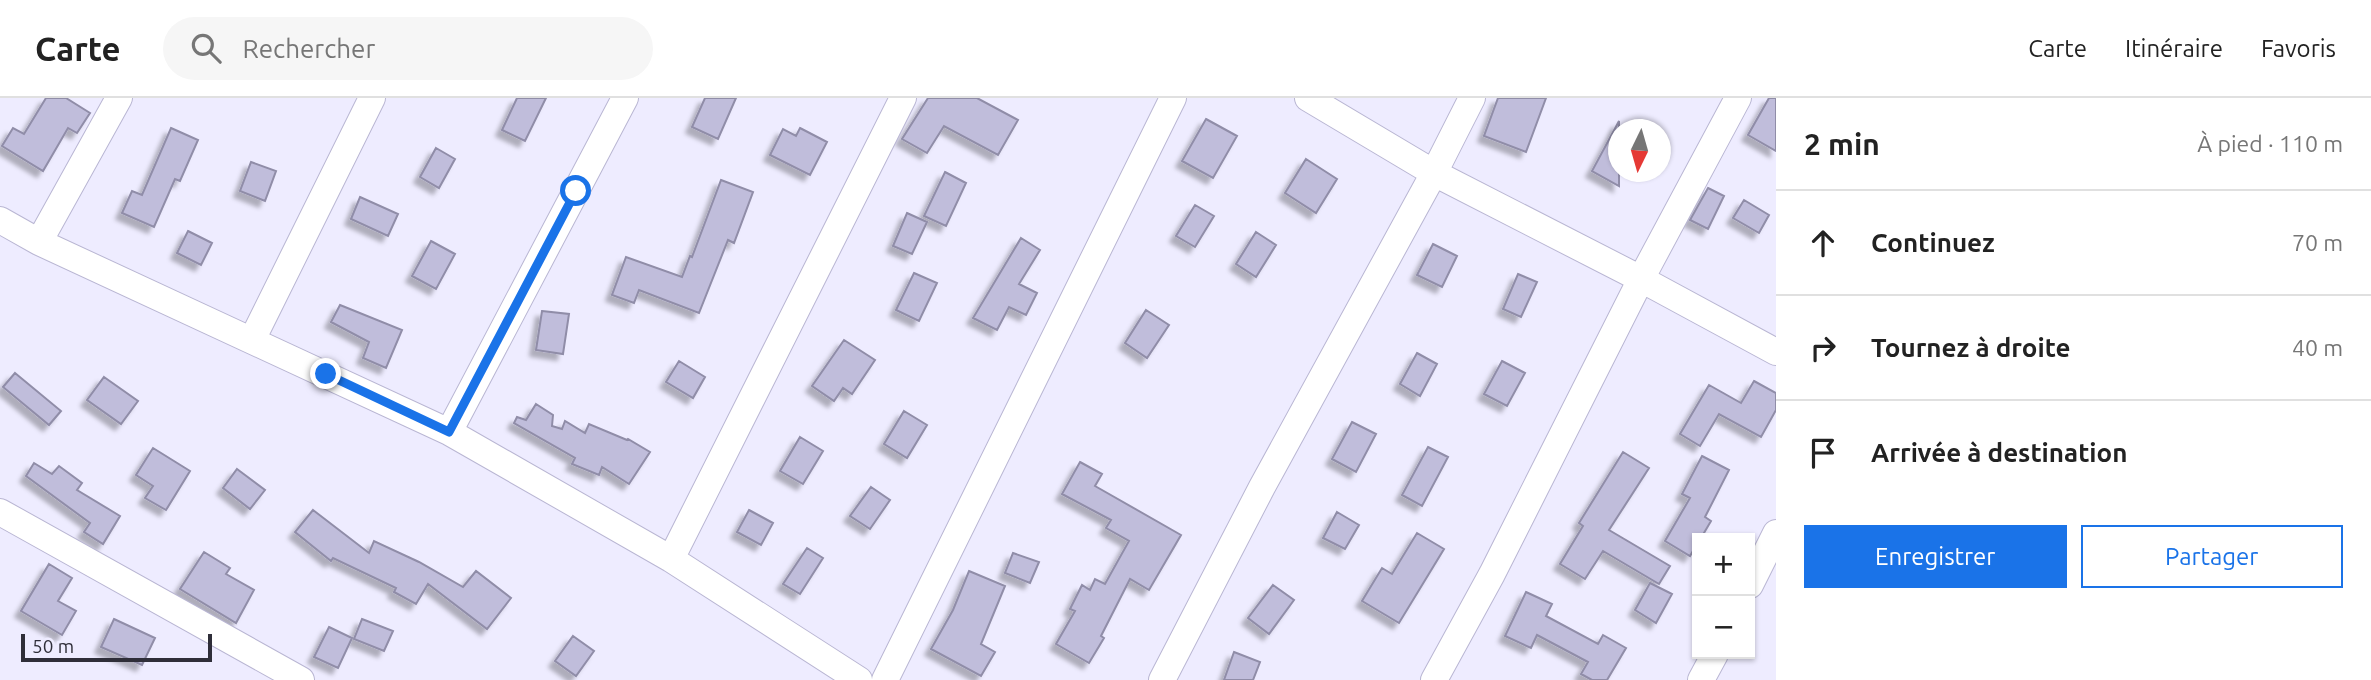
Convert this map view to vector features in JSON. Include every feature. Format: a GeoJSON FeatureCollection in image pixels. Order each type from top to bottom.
{"type":"FeatureCollection","features":[{"type":"Feature","properties":{"kind":"street"},"geometry":{"type":"LineString","coordinates":[[39,242],[119,98]]}},
{"type":"Feature","properties":{"kind":"street"},"geometry":{"type":"LineString","coordinates":[[252,340],[372,98]]}},
{"type":"Feature","properties":{"kind":"street"},"geometry":{"type":"LineString","coordinates":[[449,432],[625,98]]}},
{"type":"Feature","properties":{"kind":"street"},"geometry":{"type":"LineString","coordinates":[[671,559],[903,98]]}},
{"type":"Feature","properties":{"kind":"street"},"geometry":{"type":"LineString","coordinates":[[886,680],[1173,98]]}},
{"type":"Feature","properties":{"kind":"street"},"geometry":{"type":"LineString","coordinates":[[1308,98],[1434,173],[1776,352]]}},
{"type":"Feature","properties":{"kind":"street"},"geometry":{"type":"LineString","coordinates":[[1162,680],[1262,487],[1434,173],[1472,98]]}},
{"type":"Feature","properties":{"kind":"street"},"geometry":{"type":"LineString","coordinates":[[1434,680],[1492,574],[1641,279],[1738,98]]}},
{"type":"Feature","properties":{"kind":"street"},"geometry":{"type":"LineString","coordinates":[[0,220],[39,242],[449,432],[671,559],[859,680]]}},
{"type":"Feature","properties":{"kind":"street"},"geometry":{"type":"LineString","coordinates":[[0,512],[301,680]]}},
{"type":"Feature","properties":{"kind":"street"},"geometry":{"type":"LineString","coordinates":[[1755,575],[1776,533]]}},
{"type":"Feature","properties":{"kind":"street"},"geometry":{"type":"LineString","coordinates":[[1701,680],[1712,659]]}},
{"type":"Feature","properties":{"kind":"building"},"geometry":{"type":"Polygon","coordinates":[[[46,98],[66,98],[90,113],[77,133],[68,128],[43,171],[2,146],[13,128],[24,134],[46,98]]]}},
{"type":"Feature","properties":{"kind":"building"},"geometry":{"type":"Polygon","coordinates":[[[517,98],[546,98],[525,141],[502,130],[517,98]]]}},
{"type":"Feature","properties":{"kind":"building"},"geometry":{"type":"Polygon","coordinates":[[[705,98],[736,98],[718,139],[692,127],[705,98]]]}},
{"type":"Feature","properties":{"kind":"building"},"geometry":{"type":"Polygon","coordinates":[[[928,98],[977,98],[1018,120],[998,155],[944,126],[927,153],[902,139],[928,98]]]}},
{"type":"Feature","properties":{"kind":"building"},"geometry":{"type":"Polygon","coordinates":[[[1498,98],[1546,98],[1526,152],[1484,136],[1498,98]]]}},
{"type":"Feature","properties":{"kind":"building"},"geometry":{"type":"Polygon","coordinates":[[[1769,98],[1776,98],[1776,151],[1748,135],[1769,98]]]}},
{"type":"Feature","properties":{"kind":"building"},"geometry":{"type":"Polygon","coordinates":[[[1206,119],[1237,136],[1213,178],[1182,161],[1206,119]]]}},
{"type":"Feature","properties":{"kind":"building"},"geometry":{"type":"Polygon","coordinates":[[[171,128],[198,140],[180,181],[175,179],[154,227],[122,213],[132,191],[142,195],[171,128]]]}},
{"type":"Feature","properties":{"kind":"building"},"geometry":{"type":"Polygon","coordinates":[[[800,128],[827,142],[810,175],[770,155],[783,129],[796,136],[800,128]]]}},
{"type":"Feature","properties":{"kind":"building"},"geometry":{"type":"Polygon","coordinates":[[[1608,141],[1608,180],[1592,171],[1608,141]]]}},
{"type":"Feature","properties":{"kind":"building"},"geometry":{"type":"Polygon","coordinates":[[[436,148],[455,159],[439,188],[420,177],[436,148]]]}},
{"type":"Feature","properties":{"kind":"building"},"geometry":{"type":"Polygon","coordinates":[[[1306,159],[1337,179],[1316,213],[1285,193],[1306,159]]]}},
{"type":"Feature","properties":{"kind":"building"},"geometry":{"type":"Polygon","coordinates":[[[251,162],[276,171],[265,201],[240,191],[251,162]]]}},
{"type":"Feature","properties":{"kind":"building"},"geometry":{"type":"Polygon","coordinates":[[[945,172],[966,183],[946,226],[924,216],[945,172]]]}},
{"type":"Feature","properties":{"kind":"building"},"geometry":{"type":"Polygon","coordinates":[[[721,180],[753,192],[734,243],[728,240],[699,313],[639,290],[634,303],[612,295],[626,257],[682,277],[721,180]]]}},
{"type":"Feature","properties":{"kind":"building"},"geometry":{"type":"Polygon","coordinates":[[[1708,188],[1724,196],[1708,229],[1690,220],[1708,188]]]}},
{"type":"Feature","properties":{"kind":"building"},"geometry":{"type":"Polygon","coordinates":[[[360,197],[398,214],[388,236],[351,219],[360,197]]]}},
{"type":"Feature","properties":{"kind":"building"},"geometry":{"type":"Polygon","coordinates":[[[1744,200],[1769,215],[1759,233],[1733,218],[1744,200]]]}},
{"type":"Feature","properties":{"kind":"building"},"geometry":{"type":"Polygon","coordinates":[[[1195,205],[1214,216],[1195,247],[1176,236],[1195,205]]]}},
{"type":"Feature","properties":{"kind":"building"},"geometry":{"type":"Polygon","coordinates":[[[907,213],[927,222],[912,254],[893,246],[907,213]]]}},
{"type":"Feature","properties":{"kind":"building"},"geometry":{"type":"Polygon","coordinates":[[[188,231],[212,243],[201,265],[177,253],[188,231]]]}},
{"type":"Feature","properties":{"kind":"building"},"geometry":{"type":"Polygon","coordinates":[[[1256,232],[1276,245],[1256,277],[1236,264],[1256,232]]]}},
{"type":"Feature","properties":{"kind":"building"},"geometry":{"type":"Polygon","coordinates":[[[1021,238],[1040,250],[1019,284],[1037,293],[1026,315],[1009,307],[997,330],[973,318],[1021,238]]]}},
{"type":"Feature","properties":{"kind":"building"},"geometry":{"type":"Polygon","coordinates":[[[431,241],[455,254],[436,289],[412,276],[431,241]]]}},
{"type":"Feature","properties":{"kind":"building"},"geometry":{"type":"Polygon","coordinates":[[[1433,244],[1457,256],[1442,287],[1417,275],[1433,244]]]}},
{"type":"Feature","properties":{"kind":"building"},"geometry":{"type":"Polygon","coordinates":[[[914,273],[937,283],[919,321],[896,310],[914,273]]]}},
{"type":"Feature","properties":{"kind":"building"},"geometry":{"type":"Polygon","coordinates":[[[1518,274],[1537,282],[1521,317],[1503,309],[1518,274]]]}},
{"type":"Feature","properties":{"kind":"building"},"geometry":{"type":"Polygon","coordinates":[[[340,305],[402,330],[386,368],[363,358],[369,342],[331,322],[340,305]]]}},
{"type":"Feature","properties":{"kind":"building"},"geometry":{"type":"Polygon","coordinates":[[[1146,310],[1169,325],[1147,358],[1125,343],[1146,310]]]}},
{"type":"Feature","properties":{"kind":"building"},"geometry":{"type":"Polygon","coordinates":[[[542,311],[569,314],[563,354],[536,350],[542,311]]]}},
{"type":"Feature","properties":{"kind":"building"},"geometry":{"type":"Polygon","coordinates":[[[844,340],[875,360],[852,394],[843,388],[834,401],[812,386],[844,340]]]}},
{"type":"Feature","properties":{"kind":"building"},"geometry":{"type":"Polygon","coordinates":[[[1417,353],[1437,364],[1420,396],[1400,384],[1417,353]]]}},
{"type":"Feature","properties":{"kind":"building"},"geometry":{"type":"Polygon","coordinates":[[[679,361],[705,377],[693,398],[666,382],[679,361]]]}},
{"type":"Feature","properties":{"kind":"building"},"geometry":{"type":"Polygon","coordinates":[[[1502,361],[1525,373],[1507,406],[1484,394],[1502,361]]]}},
{"type":"Feature","properties":{"kind":"building"},"geometry":{"type":"Polygon","coordinates":[[[15,373],[61,411],[49,425],[3,387],[15,373]]]}},
{"type":"Feature","properties":{"kind":"building"},"geometry":{"type":"Polygon","coordinates":[[[104,377],[138,401],[121,424],[87,400],[104,377]]]}},
{"type":"Feature","properties":{"kind":"building"},"geometry":{"type":"Polygon","coordinates":[[[1754,381],[1776,393],[1776,410],[1761,437],[1719,414],[1700,446],[1680,434],[1709,385],[1741,403],[1754,381]]]}},
{"type":"Feature","properties":{"kind":"building"},"geometry":{"type":"Polygon","coordinates":[[[536,404],[553,415],[552,426],[562,429],[565,421],[585,433],[589,424],[628,439],[650,452],[629,484],[602,467],[599,475],[572,464],[575,458],[514,423],[517,417],[526,420],[536,404]]]}},
{"type":"Feature","properties":{"kind":"building"},"geometry":{"type":"Polygon","coordinates":[[[904,411],[927,425],[907,458],[884,444],[904,411]]]}},
{"type":"Feature","properties":{"kind":"building"},"geometry":{"type":"Polygon","coordinates":[[[1352,422],[1376,434],[1356,472],[1332,459],[1352,422]]]}},
{"type":"Feature","properties":{"kind":"building"},"geometry":{"type":"Polygon","coordinates":[[[800,437],[823,451],[803,484],[780,471],[800,437]]]}},
{"type":"Feature","properties":{"kind":"building"},"geometry":{"type":"Polygon","coordinates":[[[1428,447],[1448,457],[1422,506],[1402,495],[1428,447]]]}},
{"type":"Feature","properties":{"kind":"building"},"geometry":{"type":"Polygon","coordinates":[[[153,448],[190,471],[166,510],[145,498],[153,486],[136,475],[153,448]]]}},
{"type":"Feature","properties":{"kind":"building"},"geometry":{"type":"Polygon","coordinates":[[[1623,452],[1649,468],[1609,530],[1670,566],[1659,584],[1603,551],[1585,579],[1560,564],[1583,526],[1579,523],[1623,452]]]}},
{"type":"Feature","properties":{"kind":"building"},"geometry":{"type":"Polygon","coordinates":[[[1702,456],[1729,470],[1705,517],[1711,521],[1704,533],[1692,533],[1690,556],[1665,541],[1690,498],[1682,494],[1702,456]]]}},
{"type":"Feature","properties":{"kind":"building"},"geometry":{"type":"Polygon","coordinates":[[[1080,462],[1102,474],[1095,486],[1181,535],[1149,590],[1130,579],[1101,636],[1104,638],[1089,663],[1056,644],[1075,611],[1070,609],[1082,585],[1090,590],[1095,579],[1105,584],[1129,541],[1106,528],[1111,520],[1062,494],[1080,462]]]}},
{"type":"Feature","properties":{"kind":"building"},"geometry":{"type":"Polygon","coordinates":[[[34,463],[52,474],[59,466],[82,483],[77,490],[120,516],[103,544],[84,532],[90,523],[26,476],[34,463]]]}},
{"type":"Feature","properties":{"kind":"building"},"geometry":{"type":"Polygon","coordinates":[[[237,469],[265,490],[250,509],[223,488],[237,469]]]}},
{"type":"Feature","properties":{"kind":"building"},"geometry":{"type":"Polygon","coordinates":[[[871,487],[890,500],[870,529],[850,516],[871,487]]]}},
{"type":"Feature","properties":{"kind":"building"},"geometry":{"type":"Polygon","coordinates":[[[313,510],[369,553],[374,541],[463,587],[476,571],[511,598],[487,629],[428,584],[416,604],[394,592],[396,588],[333,558],[331,561],[295,532],[313,510]]]}},
{"type":"Feature","properties":{"kind":"building"},"geometry":{"type":"Polygon","coordinates":[[[749,510],[773,523],[761,545],[737,532],[749,510]]]}},
{"type":"Feature","properties":{"kind":"building"},"geometry":{"type":"Polygon","coordinates":[[[1337,512],[1359,525],[1345,549],[1323,538],[1337,512]]]}},
{"type":"Feature","properties":{"kind":"building"},"geometry":{"type":"Polygon","coordinates":[[[1417,533],[1444,549],[1399,623],[1362,601],[1382,568],[1392,574],[1417,533]]]}},
{"type":"Feature","properties":{"kind":"building"},"geometry":{"type":"Polygon","coordinates":[[[807,548],[823,558],[800,594],[783,584],[807,548]]]}},
{"type":"Feature","properties":{"kind":"building"},"geometry":{"type":"Polygon","coordinates":[[[204,552],[230,568],[226,574],[254,590],[236,623],[180,589],[204,552]]]}},
{"type":"Feature","properties":{"kind":"building"},"geometry":{"type":"Polygon","coordinates":[[[1013,553],[1039,562],[1030,583],[1005,573],[1013,553]]]}},
{"type":"Feature","properties":{"kind":"building"},"geometry":{"type":"Polygon","coordinates":[[[49,564],[72,578],[58,601],[76,611],[62,635],[21,611],[49,564]]]}},
{"type":"Feature","properties":{"kind":"building"},"geometry":{"type":"Polygon","coordinates":[[[969,571],[1005,586],[981,644],[995,652],[981,676],[931,649],[953,610],[969,571]]]}},
{"type":"Feature","properties":{"kind":"building"},"geometry":{"type":"Polygon","coordinates":[[[1650,583],[1672,594],[1656,623],[1635,610],[1650,583]]]}},
{"type":"Feature","properties":{"kind":"building"},"geometry":{"type":"Polygon","coordinates":[[[1273,585],[1294,600],[1269,634],[1248,618],[1273,585]]]}},
{"type":"Feature","properties":{"kind":"building"},"geometry":{"type":"Polygon","coordinates":[[[1526,592],[1552,604],[1546,616],[1598,644],[1603,635],[1626,648],[1607,680],[1592,680],[1581,674],[1588,662],[1537,635],[1531,648],[1505,636],[1526,592]]]}},
{"type":"Feature","properties":{"kind":"building"},"geometry":{"type":"Polygon","coordinates":[[[114,619],[155,638],[142,665],[101,647],[114,619]]]}},
{"type":"Feature","properties":{"kind":"building"},"geometry":{"type":"Polygon","coordinates":[[[362,619],[393,631],[384,651],[354,639],[362,619]]]}},
{"type":"Feature","properties":{"kind":"building"},"geometry":{"type":"Polygon","coordinates":[[[329,627],[352,638],[338,668],[314,657],[329,627]]]}},
{"type":"Feature","properties":{"kind":"building"},"geometry":{"type":"Polygon","coordinates":[[[573,636],[594,651],[576,676],[555,661],[573,636]]]}},
{"type":"Feature","properties":{"kind":"building"},"geometry":{"type":"Polygon","coordinates":[[[1234,652],[1260,662],[1253,680],[1224,680],[1234,652]]]}},
{"type":"Feature","properties":{"kind":"route"},"geometry":{"type":"LineString","coordinates":[[326,374],[449,432],[576,191]]}}]}
